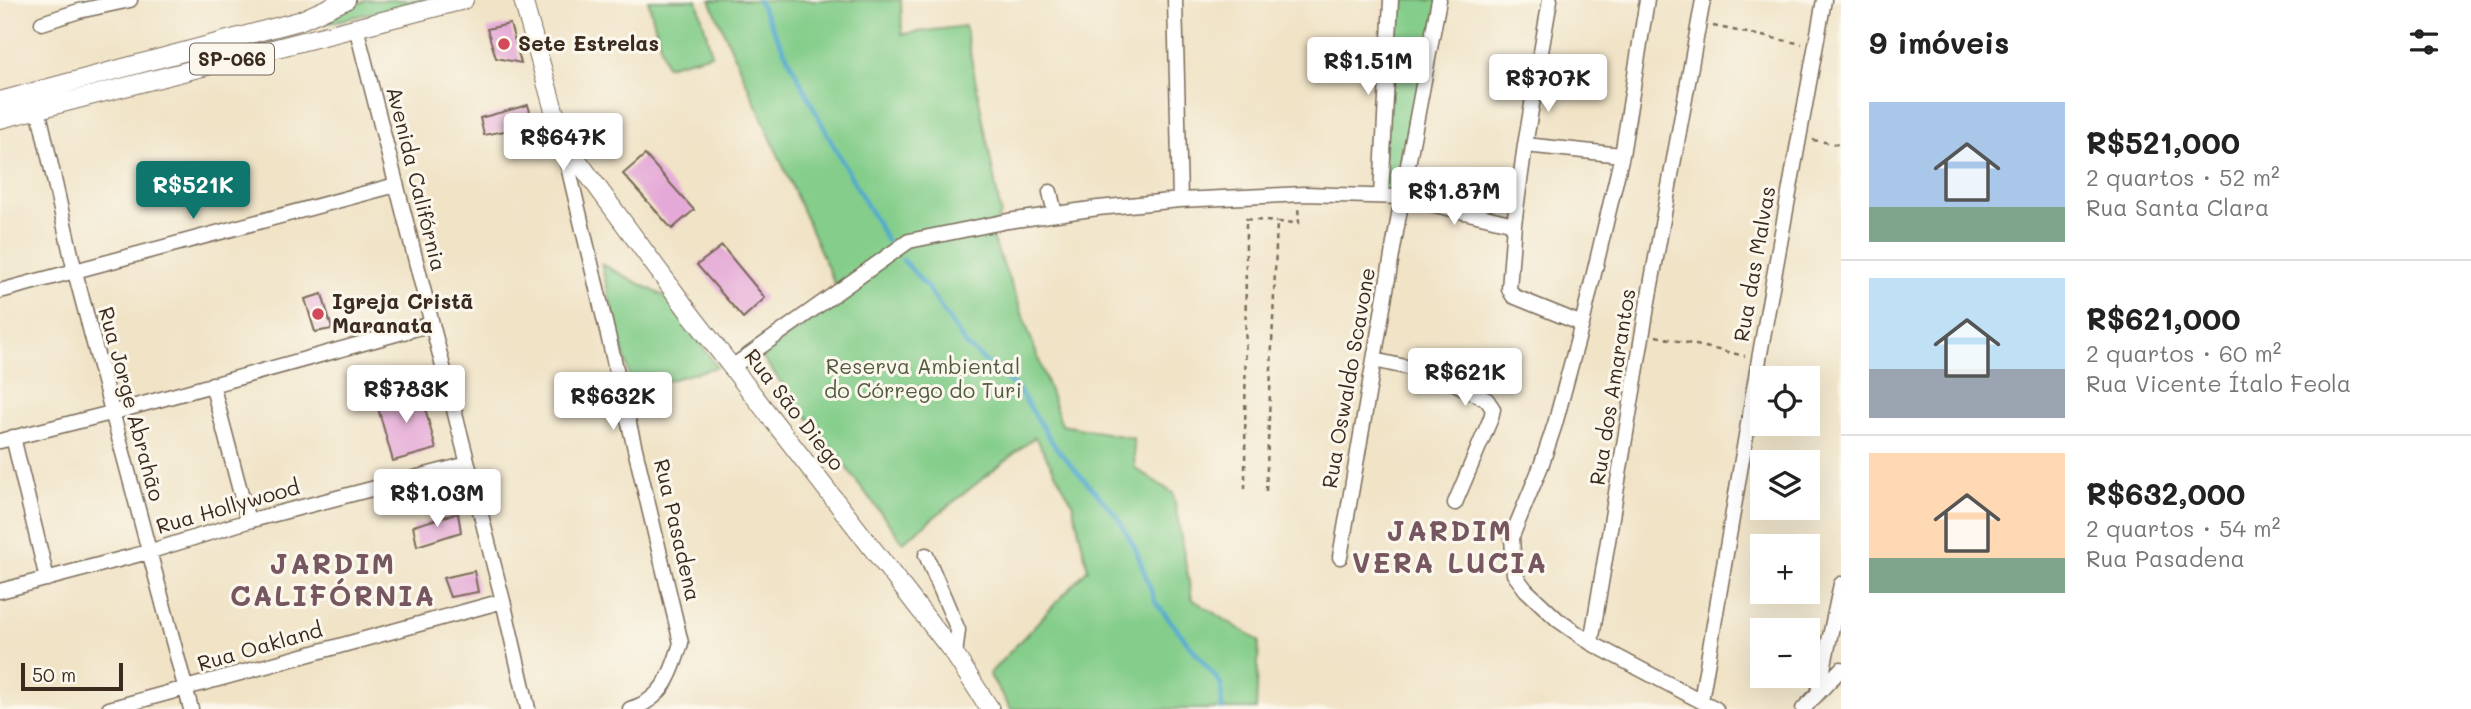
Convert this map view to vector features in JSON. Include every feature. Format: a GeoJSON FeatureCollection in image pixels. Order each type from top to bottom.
{"type":"FeatureCollection","features":[{"type":"Feature","properties":{"kind":"main road","name":"SP-066"},"geometry":{"type":"LineString","coordinates":[[0,101],[299,21],[346,0]]}},
{"type":"Feature","properties":{"kind":"main road","name":"SP-066"},"geometry":{"type":"LineString","coordinates":[[0,119],[464,0]]}},
{"type":"Feature","properties":{"kind":"main road","name":"Rua Pasadena"},"geometry":{"type":"LineString","coordinates":[[523,0],[562,139]]}},
{"type":"Feature","properties":{"kind":"main road","name":"Rua São Diego"},"geometry":{"type":"LineString","coordinates":[[562,139],[732,368],[955,655],[990,709]]}},
{"type":"Feature","properties":{"kind":"street"},"geometry":{"type":"LineString","coordinates":[[42,23],[77,6],[130,0]]}},
{"type":"Feature","properties":{"kind":"street"},"geometry":{"type":"LineString","coordinates":[[1175,0],[1180,200]]}},
{"type":"Feature","properties":{"kind":"street"},"geometry":{"type":"LineString","coordinates":[[1381,196],[1391,0]]}},
{"type":"Feature","properties":{"kind":"street","name":"Rua Oswaldo Scavone"},"geometry":{"type":"LineString","coordinates":[[1340,557],[1439,0]]}},
{"type":"Feature","properties":{"kind":"street"},"geometry":{"type":"LineString","coordinates":[[1550,0],[1525,145],[1508,277],[1509,289],[1513,296],[1581,324]]}},
{"type":"Feature","properties":{"kind":"street"},"geometry":{"type":"LineString","coordinates":[[1647,0],[1622,155],[1581,324],[1555,424],[1512,536],[1511,557],[1514,574],[1526,590],[1558,620],[1591,643],[1716,709]]}},
{"type":"Feature","properties":{"kind":"street","name":"Rua dos Amarantos"},"geometry":{"type":"LineString","coordinates":[[1591,643],[1703,0]]}},
{"type":"Feature","properties":{"kind":"street","name":"Rua das Malvas"},"geometry":{"type":"LineString","coordinates":[[1701,701],[1824,0]]}},
{"type":"Feature","properties":{"kind":"street","name":"Avenida Califórnia"},"geometry":{"type":"LineString","coordinates":[[356,27],[503,601],[528,709]]}},
{"type":"Feature","properties":{"kind":"street","name":"Rua Jorge Abrahão"},"geometry":{"type":"LineString","coordinates":[[38,108],[75,272],[191,709]]}},
{"type":"Feature","properties":{"kind":"street","name":"Rua Pasadena"},"geometry":{"type":"LineString","coordinates":[[562,139],[681,643],[671,674],[658,693],[644,705],[630,709]]}},
{"type":"Feature","properties":{"kind":"street"},"geometry":{"type":"LineString","coordinates":[[1525,145],[1622,155]]}},
{"type":"Feature","properties":{"kind":"street"},"geometry":{"type":"LineString","coordinates":[[574,191],[584,184],[595,184]]}},
{"type":"Feature","properties":{"kind":"street"},"geometry":{"type":"LineString","coordinates":[[0,291],[396,185]]}},
{"type":"Feature","properties":{"kind":"street"},"geometry":{"type":"LineString","coordinates":[[1050,192],[1055,214]]}},
{"type":"Feature","properties":{"kind":"street"},"geometry":{"type":"LineString","coordinates":[[732,368],[909,241],[1055,214],[1180,200],[1298,195],[1381,196],[1402,197],[1514,224]]}},
{"type":"Feature","properties":{"kind":"street"},"geometry":{"type":"LineString","coordinates":[[47,579],[6,439],[111,413],[432,324]]}},
{"type":"Feature","properties":{"kind":"street"},"geometry":{"type":"LineString","coordinates":[[1374,360],[1437,374],[1488,400],[1493,409],[1491,418],[1455,503]]}},
{"type":"Feature","properties":{"kind":"street"},"geometry":{"type":"LineString","coordinates":[[212,384],[248,521]]}},
{"type":"Feature","properties":{"kind":"street","name":"Rua Hollywood"},"geometry":{"type":"LineString","coordinates":[[0,591],[148,552],[248,521],[468,464]]}},
{"type":"Feature","properties":{"kind":"street"},"geometry":{"type":"LineString","coordinates":[[926,555],[958,630],[955,655]]}},
{"type":"Feature","properties":{"kind":"street"},"geometry":{"type":"LineString","coordinates":[[1818,693],[1841,584]]}},
{"type":"Feature","properties":{"kind":"street","name":"Rua Oakland"},"geometry":{"type":"LineString","coordinates":[[109,709],[503,601]]}},
{"type":"Feature","properties":{"kind":"street"},"geometry":{"type":"LineString","coordinates":[[1833,627],[1841,649]]}},
{"type":"Feature","properties":{"kind":"street"},"geometry":{"type":"LineString","coordinates":[[1803,709],[1841,669]]}},
{"type":"Feature","properties":{"kind":"path"},"geometry":{"type":"LineString","coordinates":[[1699,23],[1816,46]]}},
{"type":"Feature","properties":{"kind":"path"},"geometry":{"type":"LineString","coordinates":[[1799,137],[1841,145]]}},
{"type":"Feature","properties":{"kind":"path"},"geometry":{"type":"LineString","coordinates":[[1245,489],[1246,219],[1299,223],[1298,195]]}},
{"type":"Feature","properties":{"kind":"path"},"geometry":{"type":"LineString","coordinates":[[1266,491],[1276,222]]}},
{"type":"Feature","properties":{"kind":"path"},"geometry":{"type":"LineString","coordinates":[[1643,333],[1759,359]]}},
{"type":"Feature","properties":{"kind":"green space"},"geometry":{"type":"Polygon","coordinates":[[[366,0],[427,0],[324,24],[325,20],[366,0]]]}},
{"type":"Feature","properties":{"kind":"green space"},"geometry":{"type":"Polygon","coordinates":[[[648,0],[697,0],[712,54],[666,66],[648,0]]]}},
{"type":"Feature","properties":{"kind":"green space","name":"Reserva Ambiental do Córrego do Turi"},"geometry":{"type":"Polygon","coordinates":[[[710,0],[901,0],[902,34],[965,26],[1001,214],[990,232],[1062,425],[1133,438],[1135,468],[1173,493],[1192,599],[1259,641],[1256,709],[1011,709],[989,674],[1088,569],[1072,502],[1035,437],[903,542],[761,356],[841,298],[710,0]]]}},
{"type":"Feature","properties":{"kind":"green space"},"geometry":{"type":"Polygon","coordinates":[[[1391,0],[1439,0],[1402,197],[1381,196],[1391,0]]]}},
{"type":"Feature","properties":{"kind":"green space"},"geometry":{"type":"Polygon","coordinates":[[[601,264],[668,298],[717,367],[633,390],[601,264]]]}},
{"type":"Feature","properties":{"kind":"building","name":"Sete Estrelas"},"geometry":{"type":"Polygon","coordinates":[[[510,24],[521,63],[496,58],[487,29],[510,24]]]}},
{"type":"Feature","properties":{"kind":"building"},"geometry":{"type":"Polygon","coordinates":[[[528,105],[534,125],[484,135],[480,118],[528,105]]]}},
{"type":"Feature","properties":{"kind":"building"},"geometry":{"type":"Polygon","coordinates":[[[645,155],[694,210],[672,229],[623,174],[645,155]]]}},
{"type":"Feature","properties":{"kind":"building"},"geometry":{"type":"Polygon","coordinates":[[[722,246],[765,298],[743,318],[697,265],[722,246]]]}},
{"type":"Feature","properties":{"kind":"building","name":"Igreja Cristã Maranata"},"geometry":{"type":"Polygon","coordinates":[[[322,294],[332,329],[315,332],[305,299],[322,294]]]}},
{"type":"Feature","properties":{"kind":"building"},"geometry":{"type":"Polygon","coordinates":[[[420,389],[436,449],[393,461],[376,401],[420,389]]]}},
{"type":"Feature","properties":{"kind":"building"},"geometry":{"type":"Polygon","coordinates":[[[458,513],[461,532],[417,546],[413,526],[458,513]]]}},
{"type":"Feature","properties":{"kind":"building"},"geometry":{"type":"Polygon","coordinates":[[[474,571],[478,592],[450,597],[443,578],[474,571]]]}},
{"type":"Feature","properties":{"kind":"waterway"},"geometry":{"type":"LineString","coordinates":[[758,0],[831,141],[887,241]]}},
{"type":"Feature","properties":{"kind":"waterway"},"geometry":{"type":"LineString","coordinates":[[903,260],[927,287],[966,345],[1018,389],[1056,448],[1117,516],[1135,548],[1156,603],[1221,684],[1222,709]]}},
{"type":"Feature","properties":{"kind":"place","name":"Sete Estrelas"},"geometry":{"type":"Point","coordinates":[504,44]}},
{"type":"Feature","properties":{"kind":"place","name":"Igreja Cristã Maranata"},"geometry":{"type":"Point","coordinates":[318,314]}},
{"type":"Feature","properties":{"kind":"district","name":"JARDIM VERA LUCIA"},"geometry":{"type":"Point","coordinates":[1450,547]}},
{"type":"Feature","properties":{"kind":"district","name":"JARDIM CALIFÓRNIA"},"geometry":{"type":"Point","coordinates":[333,580]}}]}
